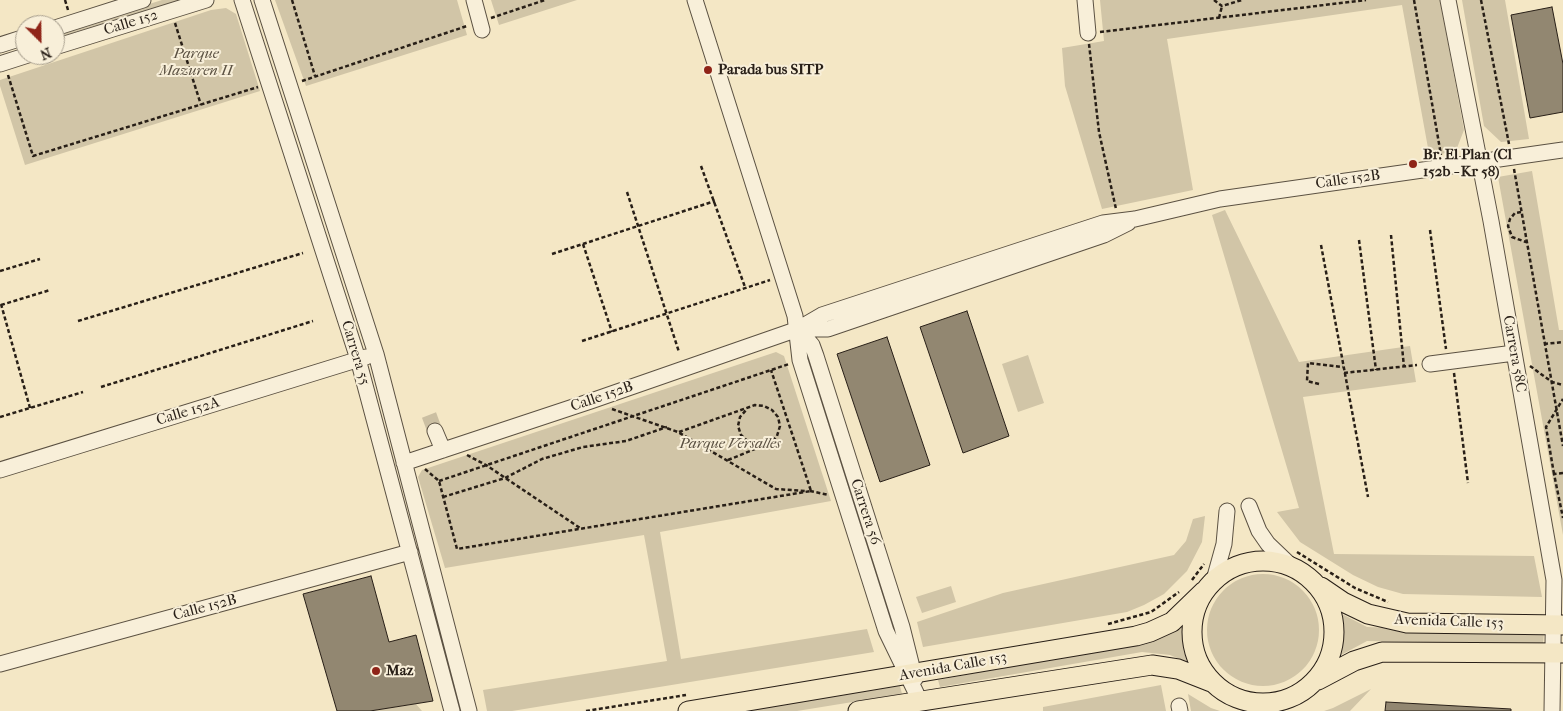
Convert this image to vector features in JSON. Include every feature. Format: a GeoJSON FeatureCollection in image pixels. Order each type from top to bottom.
{"type":"FeatureCollection","features":[{"type":"Feature","properties":{"kind":"main road"},"geometry":{"type":"LineString","coordinates":[[1293,558],[1314,582],[1324,594],[1330,608],[1334,624],[1334,639],[1331,655],[1314,681],[1286,700],[1263,704],[1246,702],[1230,696],[1212,682],[1198,663],[1192,639],[1194,614],[1203,584],[1242,564],[1293,558]]}},
{"type":"Feature","properties":{"kind":"main road","name":"Avenida Calle 153"},"geometry":{"type":"LineString","coordinates":[[1314,582],[1356,608],[1388,620],[1408,623],[1558,625]]}},
{"type":"Feature","properties":{"kind":"main road","name":"Avenida Calle 153"},"geometry":{"type":"LineString","coordinates":[[688,711],[910,675],[1150,632],[1172,622],[1203,584]]}},
{"type":"Feature","properties":{"kind":"main road","name":"Avenida Calle 153"},"geometry":{"type":"LineString","coordinates":[[1314,681],[1354,660],[1382,652],[1558,653]]}},
{"type":"Feature","properties":{"kind":"main road","name":"Avenida Calle 153"},"geometry":{"type":"LineString","coordinates":[[858,711],[920,706],[1152,665],[1178,669],[1212,682]]}},
{"type":"Feature","properties":{"kind":"street","name":"Calle 152"},"geometry":{"type":"LineString","coordinates":[[65,25],[143,0]]}},
{"type":"Feature","properties":{"kind":"street","name":"Calle 152"},"geometry":{"type":"LineString","coordinates":[[65,44],[206,0]]}},
{"type":"Feature","properties":{"kind":"street","name":"Carrera 55"},"geometry":{"type":"LineString","coordinates":[[242,0],[358,359],[452,711]]}},
{"type":"Feature","properties":{"kind":"street","name":"Carrera 55"},"geometry":{"type":"LineString","coordinates":[[262,0],[409,462],[469,711]]}},
{"type":"Feature","properties":{"kind":"street","name":"Carrera 56"},"geometry":{"type":"LineString","coordinates":[[695,0],[798,329],[800,360],[843,498],[886,631],[910,675]]}},
{"type":"Feature","properties":{"kind":"street"},"geometry":{"type":"LineString","coordinates":[[1085,0],[1088,33]]}},
{"type":"Feature","properties":{"kind":"street","name":"Carrera 58C"},"geometry":{"type":"LineString","coordinates":[[1448,0],[1554,580],[1558,625],[1558,653],[1552,711]]}},
{"type":"Feature","properties":{"kind":"street"},"geometry":{"type":"LineString","coordinates":[[0,45],[15,40]]}},
{"type":"Feature","properties":{"kind":"street"},"geometry":{"type":"LineString","coordinates":[[3,67],[15,61]]}},
{"type":"Feature","properties":{"kind":"street","name":"Calle 152B"},"geometry":{"type":"LineString","coordinates":[[409,462],[798,329],[822,315],[1103,223],[1135,219],[1220,199],[1563,150]]}},
{"type":"Feature","properties":{"kind":"street"},"geometry":{"type":"LineString","coordinates":[[305,195],[323,190]]}},
{"type":"Feature","properties":{"kind":"street","name":"Calle 152B"},"geometry":{"type":"LineString","coordinates":[[798,329],[828,329],[1104,236],[1135,219]]}},
{"type":"Feature","properties":{"kind":"street","name":"Carrera 56"},"geometry":{"type":"LineString","coordinates":[[798,329],[812,345],[816,356],[902,627],[910,675],[920,706]]}},
{"type":"Feature","properties":{"kind":"street"},"geometry":{"type":"LineString","coordinates":[[1430,364],[1514,353]]}},
{"type":"Feature","properties":{"kind":"street","name":"Calle 152A"},"geometry":{"type":"LineString","coordinates":[[0,470],[376,354]]}},
{"type":"Feature","properties":{"kind":"street"},"geometry":{"type":"LineString","coordinates":[[435,431],[448,449]]}},
{"type":"Feature","properties":{"kind":"street"},"geometry":{"type":"LineString","coordinates":[[1249,506],[1259,531],[1268,544],[1293,558]]}},
{"type":"Feature","properties":{"kind":"street"},"geometry":{"type":"LineString","coordinates":[[1203,584],[1224,544],[1227,511]]}},
{"type":"Feature","properties":{"kind":"street","name":"Calle 152B"},"geometry":{"type":"LineString","coordinates":[[0,664],[410,552]]}},
{"type":"Feature","properties":{"kind":"street"},"geometry":{"type":"LineString","coordinates":[[448,693],[463,689]]}},
{"type":"Feature","properties":{"kind":"path"},"geometry":{"type":"LineString","coordinates":[[64,0],[68,10]]}},
{"type":"Feature","properties":{"kind":"path"},"geometry":{"type":"LineString","coordinates":[[292,0],[316,76]]}},
{"type":"Feature","properties":{"kind":"path"},"geometry":{"type":"LineString","coordinates":[[289,85],[478,15],[544,0]]}},
{"type":"Feature","properties":{"kind":"path"},"geometry":{"type":"LineString","coordinates":[[1214,0],[1222,6]]}},
{"type":"Feature","properties":{"kind":"path"},"geometry":{"type":"LineString","coordinates":[[1222,6],[1242,0]]}},
{"type":"Feature","properties":{"kind":"path"},"geometry":{"type":"LineString","coordinates":[[1119,220],[1099,132],[1088,33],[1366,0]]}},
{"type":"Feature","properties":{"kind":"path"},"geometry":{"type":"LineString","coordinates":[[1414,0],[1443,166]]}},
{"type":"Feature","properties":{"kind":"path"},"geometry":{"type":"LineString","coordinates":[[1481,0],[1512,157],[1563,446]]}},
{"type":"Feature","properties":{"kind":"path"},"geometry":{"type":"LineString","coordinates":[[1219,18],[1222,6]]}},
{"type":"Feature","properties":{"kind":"path"},"geometry":{"type":"LineString","coordinates":[[173,18],[201,104]]}},
{"type":"Feature","properties":{"kind":"path"},"geometry":{"type":"LineString","coordinates":[[3,67],[33,156],[269,83]]}},
{"type":"Feature","properties":{"kind":"path"},"geometry":{"type":"LineString","coordinates":[[701,166],[745,288]]}},
{"type":"Feature","properties":{"kind":"path"},"geometry":{"type":"LineString","coordinates":[[627,192],[679,352]]}},
{"type":"Feature","properties":{"kind":"path"},"geometry":{"type":"LineString","coordinates":[[552,254],[638,224],[714,201]]}},
{"type":"Feature","properties":{"kind":"path"},"geometry":{"type":"LineString","coordinates":[[1521,212],[1515,213],[1510,219],[1508,226],[1512,237],[1527,242]]}},
{"type":"Feature","properties":{"kind":"path"},"geometry":{"type":"LineString","coordinates":[[1430,230],[1468,483]]}},
{"type":"Feature","properties":{"kind":"path"},"geometry":{"type":"LineString","coordinates":[[1391,235],[1404,367]]}},
{"type":"Feature","properties":{"kind":"path"},"geometry":{"type":"LineString","coordinates":[[1359,240],[1376,370]]}},
{"type":"Feature","properties":{"kind":"path"},"geometry":{"type":"LineString","coordinates":[[583,244],[612,332]]}},
{"type":"Feature","properties":{"kind":"path"},"geometry":{"type":"LineString","coordinates":[[1321,245],[1368,497]]}},
{"type":"Feature","properties":{"kind":"path"},"geometry":{"type":"LineString","coordinates":[[78,321],[304,253]]}},
{"type":"Feature","properties":{"kind":"path"},"geometry":{"type":"LineString","coordinates":[[0,271],[40,259]]}},
{"type":"Feature","properties":{"kind":"path"},"geometry":{"type":"LineString","coordinates":[[582,341],[771,280]]}},
{"type":"Feature","properties":{"kind":"path"},"geometry":{"type":"LineString","coordinates":[[30,408],[1,305],[50,290]]}},
{"type":"Feature","properties":{"kind":"path"},"geometry":{"type":"LineString","coordinates":[[101,387],[313,321]]}},
{"type":"Feature","properties":{"kind":"path"},"geometry":{"type":"LineString","coordinates":[[1544,344],[1563,342]]}},
{"type":"Feature","properties":{"kind":"path"},"geometry":{"type":"LineString","coordinates":[[1514,353],[1552,382],[1563,385]]}},
{"type":"Feature","properties":{"kind":"path"},"geometry":{"type":"LineString","coordinates":[[439,481],[800,360]]}},
{"type":"Feature","properties":{"kind":"path"},"geometry":{"type":"LineString","coordinates":[[1319,384],[1307,381],[1308,363],[1343,367]]}},
{"type":"Feature","properties":{"kind":"path"},"geometry":{"type":"LineString","coordinates":[[1344,373],[1430,364]]}},
{"type":"Feature","properties":{"kind":"path"},"geometry":{"type":"LineString","coordinates":[[771,370],[811,492]]}},
{"type":"Feature","properties":{"kind":"path"},"geometry":{"type":"LineString","coordinates":[[0,417],[83,392]]}},
{"type":"Feature","properties":{"kind":"path"},"geometry":{"type":"LineString","coordinates":[[1563,399],[1557,412],[1546,427],[1563,518]]}},
{"type":"Feature","properties":{"kind":"path"},"geometry":{"type":"LineString","coordinates":[[591,401],[678,432],[776,489],[811,492],[843,498]]}},
{"type":"Feature","properties":{"kind":"path"},"geometry":{"type":"LineString","coordinates":[[678,432],[755,406],[764,406],[772,410],[778,417],[780,426],[777,436],[771,443],[727,460]]}},
{"type":"Feature","properties":{"kind":"path"},"geometry":{"type":"LineString","coordinates":[[746,410],[740,417],[738,426],[741,436],[753,446],[761,446]]}},
{"type":"Feature","properties":{"kind":"path"},"geometry":{"type":"LineString","coordinates":[[443,497],[505,478],[542,459],[583,447],[626,441],[667,427]]}},
{"type":"Feature","properties":{"kind":"path"},"geometry":{"type":"LineString","coordinates":[[448,449],[486,466],[581,529]]}},
{"type":"Feature","properties":{"kind":"path"},"geometry":{"type":"LineString","coordinates":[[409,462],[439,481],[457,549],[811,492]]}},
{"type":"Feature","properties":{"kind":"path"},"geometry":{"type":"LineString","coordinates":[[1554,474],[1563,473]]}},
{"type":"Feature","properties":{"kind":"path"},"geometry":{"type":"LineString","coordinates":[[1293,558],[1355,588],[1391,602]]}},
{"type":"Feature","properties":{"kind":"path"},"geometry":{"type":"LineString","coordinates":[[1203,584],[1206,560]]}},
{"type":"Feature","properties":{"kind":"path"},"geometry":{"type":"LineString","coordinates":[[1104,624],[1151,612],[1184,588]]}},
{"type":"Feature","properties":{"kind":"green space"},"geometry":{"type":"Polygon","coordinates":[[[162,0],[184,0],[65,38],[65,31],[162,0]]]}},
{"type":"Feature","properties":{"kind":"green space"},"geometry":{"type":"Polygon","coordinates":[[[275,0],[457,0],[467,35],[306,86],[275,0]]]}},
{"type":"Feature","properties":{"kind":"green space"},"geometry":{"type":"Polygon","coordinates":[[[491,0],[577,0],[499,25],[491,0]]]}},
{"type":"Feature","properties":{"kind":"green space"},"geometry":{"type":"Polygon","coordinates":[[[1100,0],[1440,0],[1464,130],[1457,148],[1430,159],[1402,5],[1167,39],[1193,190],[1102,209],[1065,86],[1062,48],[1104,41],[1100,0]]]}},
{"type":"Feature","properties":{"kind":"green space"},"geometry":{"type":"Polygon","coordinates":[[[1462,0],[1505,0],[1529,139],[1501,142],[1484,126],[1462,0]]]}},
{"type":"Feature","properties":{"kind":"green space","name":"Parque Mazuren II"},"geometry":{"type":"Polygon","coordinates":[[[226,8],[236,14],[260,91],[25,165],[0,86],[0,80],[45,65],[65,65],[65,58],[211,10],[226,8]]]}},
{"type":"Feature","properties":{"kind":"green space"},"geometry":{"type":"Polygon","coordinates":[[[1532,171],[1559,330],[1563,330],[1563,535],[1498,177],[1532,171]]]}},
{"type":"Feature","properties":{"kind":"green space"},"geometry":{"type":"Polygon","coordinates":[[[1225,210],[1299,362],[1410,346],[1416,382],[1303,397],[1334,554],[1534,556],[1542,597],[1403,594],[1378,587],[1353,575],[1300,542],[1277,512],[1299,508],[1212,215],[1225,210]]]}},
{"type":"Feature","properties":{"kind":"green space","name":"Parque Versalles"},"geometry":{"type":"Polygon","coordinates":[[[776,352],[784,356],[831,501],[660,532],[681,659],[867,629],[874,652],[512,711],[487,711],[483,690],[667,661],[644,535],[445,568],[418,477],[422,470],[776,352]]]}},
{"type":"Feature","properties":{"kind":"green space"},"geometry":{"type":"Polygon","coordinates":[[[1028,355],[1044,403],[1018,412],[1002,364],[1028,355]]]}},
{"type":"Feature","properties":{"kind":"green space"},"geometry":{"type":"Polygon","coordinates":[[[1205,516],[1202,542],[1187,571],[1164,594],[1144,605],[1127,612],[923,647],[917,622],[1003,593],[1174,555],[1186,541],[1193,519],[1205,516]]]}},
{"type":"Feature","properties":{"kind":"green space"},"geometry":{"type":"Polygon","coordinates":[[[1263,574],[1285,578],[1303,590],[1315,608],[1319,630],[1315,652],[1303,670],[1285,682],[1263,686],[1241,682],[1223,670],[1211,652],[1207,630],[1211,608],[1223,590],[1241,578],[1263,574]]]}},
{"type":"Feature","properties":{"kind":"green space"},"geometry":{"type":"Polygon","coordinates":[[[951,586],[956,602],[922,613],[916,597],[951,586]]]}},
{"type":"Feature","properties":{"kind":"green space"},"geometry":{"type":"Polygon","coordinates":[[[1342,614],[1367,627],[1544,633],[1543,644],[1367,641],[1341,655],[1344,632],[1339,615],[1342,614]]]}},
{"type":"Feature","properties":{"kind":"green space"},"geometry":{"type":"Polygon","coordinates":[[[1185,621],[1184,642],[1189,663],[1170,655],[1142,652],[940,687],[938,680],[1141,643],[1185,621]]]}},
{"type":"Feature","properties":{"kind":"green space"},"geometry":{"type":"Polygon","coordinates":[[[1161,685],[1166,711],[1043,711],[1043,707],[1161,685]]]}},
{"type":"Feature","properties":{"kind":"green space"},"geometry":{"type":"Polygon","coordinates":[[[900,686],[902,694],[797,711],[745,711],[900,686]]]}},
{"type":"Feature","properties":{"kind":"green space"},"geometry":{"type":"Polygon","coordinates":[[[1371,689],[1350,711],[1324,711],[1333,708],[1371,689]]]}},
{"type":"Feature","properties":{"kind":"green space"},"geometry":{"type":"Polygon","coordinates":[[[1188,694],[1211,708],[1220,711],[1191,711],[1188,694]]]}},
{"type":"Feature","properties":{"kind":"green space"},"geometry":{"type":"Polygon","coordinates":[[[416,704],[422,711],[370,711],[416,704]]]}},
{"type":"Feature","properties":{"kind":"building"},"geometry":{"type":"Polygon","coordinates":[[[1552,7],[1563,64],[1563,112],[1530,118],[1511,15],[1552,7]]]}},
{"type":"Feature","properties":{"kind":"building"},"geometry":{"type":"Polygon","coordinates":[[[967,311],[1009,436],[963,453],[920,327],[967,311]]]}},
{"type":"Feature","properties":{"kind":"building"},"geometry":{"type":"Polygon","coordinates":[[[887,337],[930,465],[880,482],[837,354],[887,337]]]}},
{"type":"Feature","properties":{"kind":"building","name":"Maz"},"geometry":{"type":"Polygon","coordinates":[[[371,576],[389,642],[416,635],[433,701],[370,711],[337,711],[303,594],[371,576]]]}},
{"type":"Feature","properties":{"kind":"building"},"geometry":{"type":"Polygon","coordinates":[[[1386,702],[1511,709],[1511,711],[1385,711],[1386,702]]]}},
{"type":"Feature","properties":{"kind":"tunnel"},"geometry":{"type":"LineString","coordinates":[[429,415],[435,431]]}},
{"type":"Feature","properties":{"kind":"place","name":"Parada bus SITP"},"geometry":{"type":"Point","coordinates":[708,70]}},
{"type":"Feature","properties":{"kind":"place","name":"Br. El Plan (Cl 152b - Kr 58)"},"geometry":{"type":"Point","coordinates":[1413,164]}},
{"type":"Feature","properties":{"kind":"place","name":"Maz"},"geometry":{"type":"Point","coordinates":[376,671]}}]}
